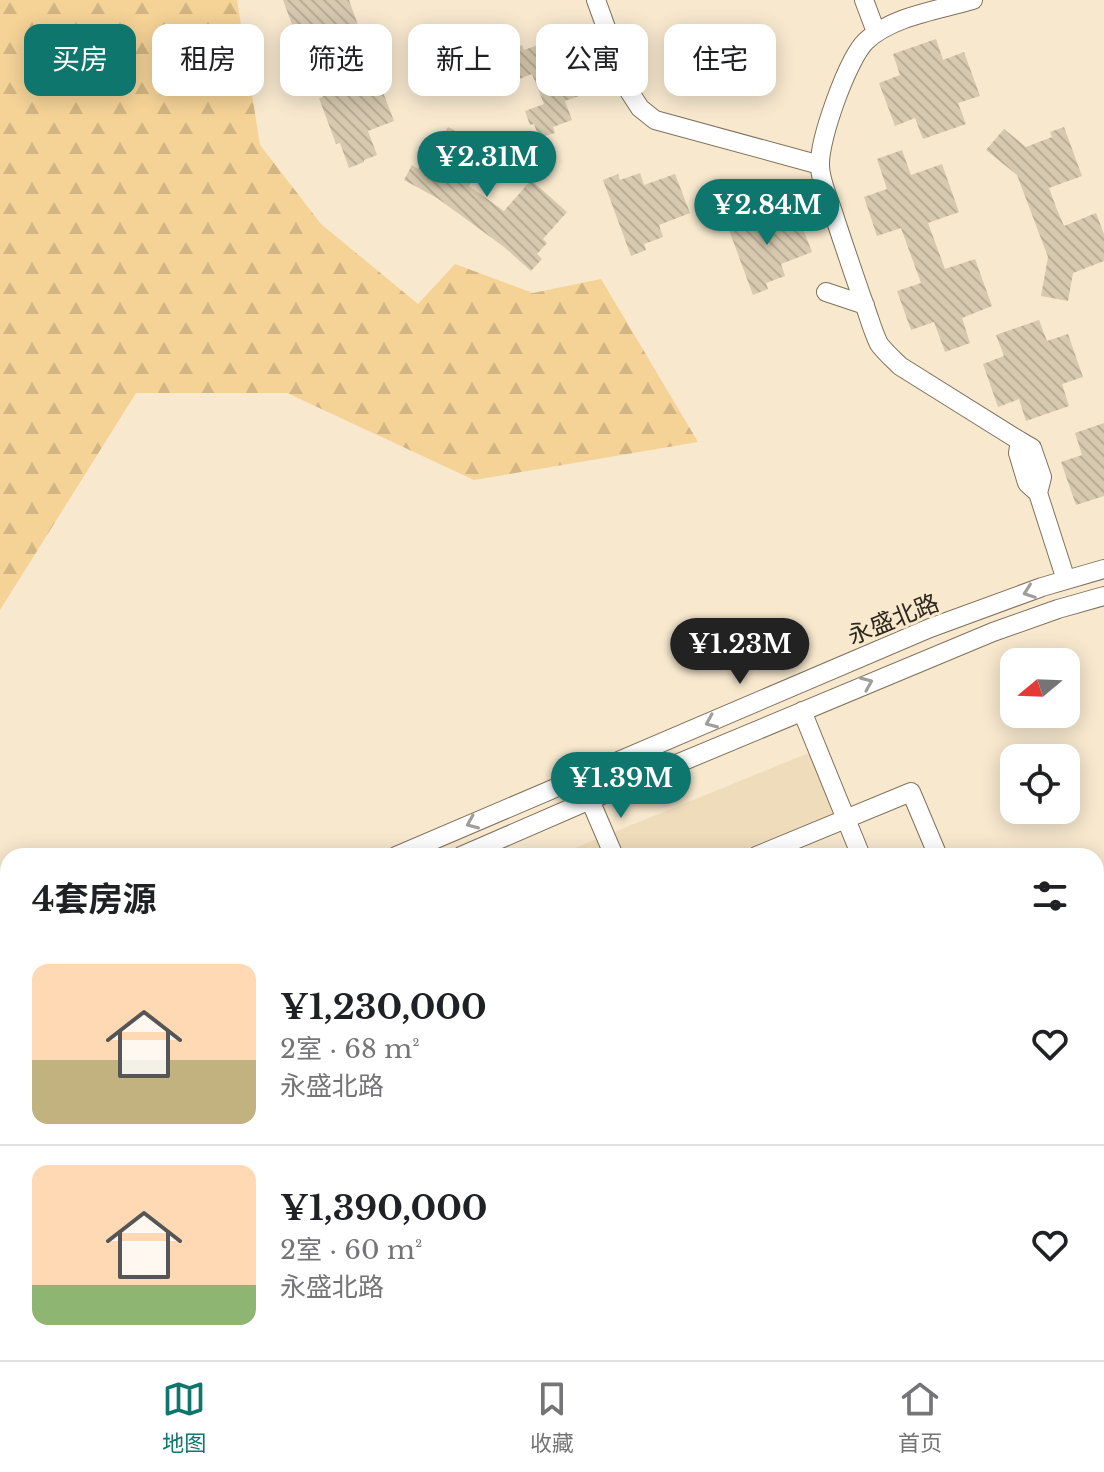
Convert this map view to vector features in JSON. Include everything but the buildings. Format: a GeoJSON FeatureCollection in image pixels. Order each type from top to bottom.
{"type":"FeatureCollection","features":[{"type":"Feature","properties":{"kind":"street"},"geometry":{"type":"LineString","coordinates":[[596,0],[629,91],[640,108],[655,120],[820,165]]}},
{"type":"Feature","properties":{"kind":"street"},"geometry":{"type":"LineString","coordinates":[[864,0],[876,32]]}},
{"type":"Feature","properties":{"kind":"street"},"geometry":{"type":"LineString","coordinates":[[973,0],[916,16],[876,32],[863,44],[852,60],[822,142],[820,165],[879,343],[900,366],[1020,441],[1018,453],[1027,483],[1038,493],[1066,580]]}},
{"type":"Feature","properties":{"kind":"street"},"geometry":{"type":"LineString","coordinates":[[826,292],[865,305]]}},
{"type":"Feature","properties":{"kind":"street","name":"永盛北路"},"geometry":{"type":"LineString","coordinates":[[415,848],[930,628],[1042,587],[1104,569]]}},
{"type":"Feature","properties":{"kind":"street","name":"永盛北路"},"geometry":{"type":"LineString","coordinates":[[479,848],[993,632],[1104,596]]}},
{"type":"Feature","properties":{"kind":"street"},"geometry":{"type":"LineString","coordinates":[[802,711],[858,848]]}},
{"type":"Feature","properties":{"kind":"street"},"geometry":{"type":"LineString","coordinates":[[775,848],[911,792],[935,848]]}},
{"type":"Feature","properties":{"kind":"street"},"geometry":{"type":"LineString","coordinates":[[590,800],[611,848]]}},
{"type":"Feature","properties":{"kind":"shaded area"},"geometry":{"type":"Polygon","coordinates":[[[826,746],[851,806],[748,848],[575,848],[826,746]]]}},
{"type":"Feature","properties":{"kind":"green space"},"geometry":{"type":"Polygon","coordinates":[[[0,0],[237,0],[241,24],[152,24],[152,96],[252,96],[260,145],[321,224],[418,304],[455,264],[533,293],[601,279],[698,442],[474,480],[287,393],[136,393],[0,610],[0,0]]]}}]}
